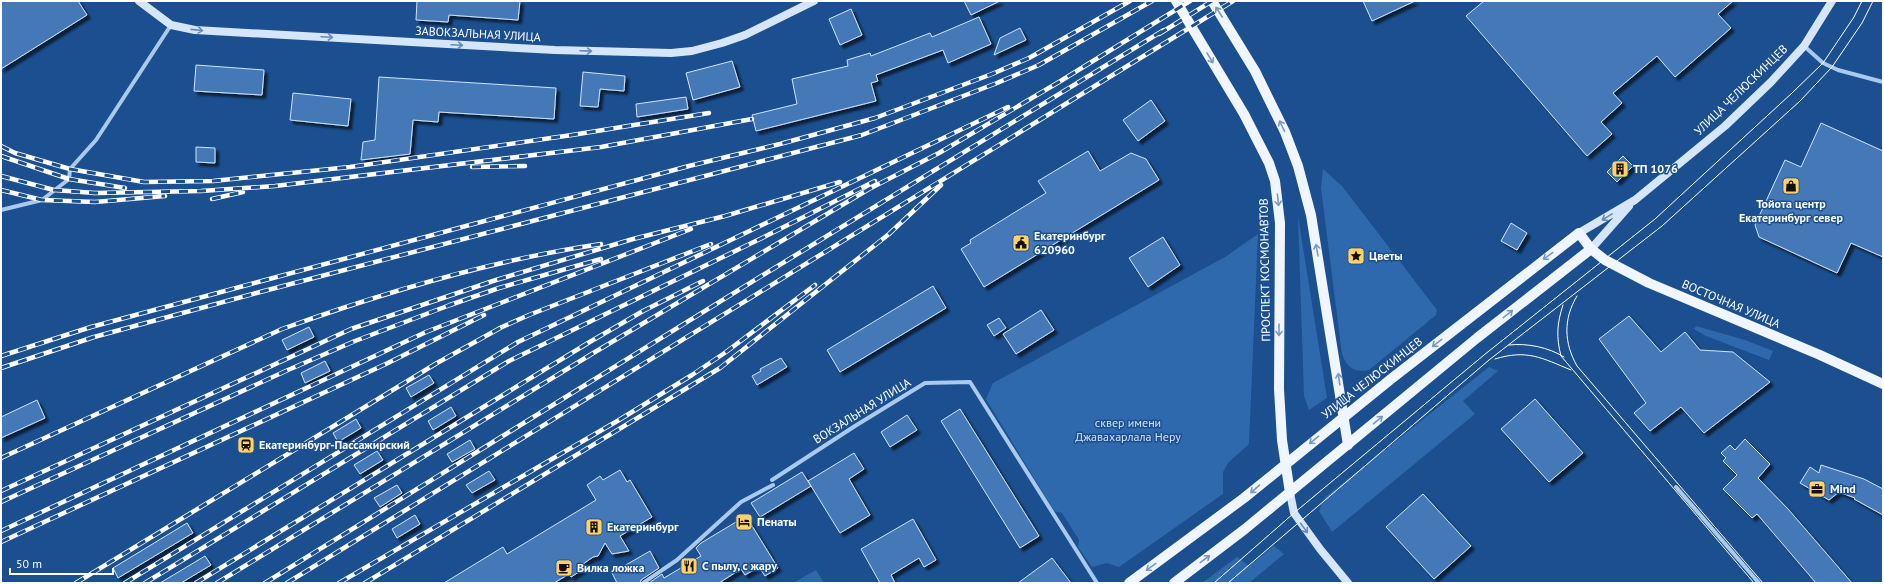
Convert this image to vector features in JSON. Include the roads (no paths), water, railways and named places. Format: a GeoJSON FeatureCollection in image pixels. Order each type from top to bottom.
{"type":"FeatureCollection","features":[{"type":"Feature","properties":{"kind":"main road","name":"ЗАВОКЗАЛЬНАЯ УЛИЦА"},"geometry":{"type":"LineString","coordinates":[[139,1],[171,25],[195,30],[554,50],[671,53],[706,48],[728,41],[771,23],[814,1]]}},
{"type":"Feature","properties":{"kind":"main road","name":"ПРОСПЕКТ КОСМОНАВТОВ"},"geometry":{"type":"LineString","coordinates":[[1176,1],[1244,114],[1266,156],[1275,181],[1280,223],[1279,389],[1285,464],[1290,493]]}},
{"type":"Feature","properties":{"kind":"main road"},"geometry":{"type":"LineString","coordinates":[[1212,1],[1254,71],[1285,132],[1298,166],[1311,215],[1348,445]]}},
{"type":"Feature","properties":{"kind":"main road","name":"УЛИЦА ЧЕЛЮСКИНЦЕВ"},"geometry":{"type":"LineString","coordinates":[[1174,583],[1290,493],[1477,338],[1591,249],[1635,200],[1725,126],[1771,82],[1804,46],[1832,1]]}},
{"type":"Feature","properties":{"kind":"main road","name":"УЛИЦА ЧЕЛЮСКИНЦЕВ"},"geometry":{"type":"LineString","coordinates":[[1129,583],[1244,498],[1344,416],[1579,233],[1635,200]]}},
{"type":"Feature","properties":{"kind":"main road","name":"ВОСТОЧНАЯ УЛИЦА"},"geometry":{"type":"LineString","coordinates":[[1579,233],[1591,249],[1613,264],[1649,284],[1827,358],[1883,384]]}},
{"type":"Feature","properties":{"kind":"main road"},"geometry":{"type":"LineString","coordinates":[[1290,493],[1294,513],[1320,549],[1348,583]]}},
{"type":"Feature","properties":{"kind":"street"},"geometry":{"type":"LineString","coordinates":[[1,210],[42,200],[69,179],[70,169],[96,140],[171,25]]}},
{"type":"Feature","properties":{"kind":"street"},"geometry":{"type":"LineString","coordinates":[[1804,46],[1823,63],[1838,70],[1883,82]]}},
{"type":"Feature","properties":{"kind":"street","name":"ВОКЗАЛЬНАЯ УЛИЦА"},"geometry":{"type":"LineString","coordinates":[[643,583],[677,560],[741,502],[772,483],[855,426],[925,383],[970,382],[1098,583]]}},
{"type":"Feature","properties":{"kind":"street"},"geometry":{"type":"LineString","coordinates":[[1676,487],[1759,583]]}},
{"type":"Feature","properties":{"kind":"tram line"},"geometry":{"type":"LineString","coordinates":[[1214,583],[1294,513],[1484,355],[1655,219],[1823,63],[1854,17],[1862,1]]}},
{"type":"Feature","properties":{"kind":"tram line"},"geometry":{"type":"LineString","coordinates":[[1228,583],[1489,360],[1662,226],[1800,101],[1832,67],[1862,23],[1873,1]]}},
{"type":"Feature","properties":{"kind":"tram line"},"geometry":{"type":"LineString","coordinates":[[1577,296],[1572,305],[1567,322],[1570,349],[1577,366],[1763,583]]}},
{"type":"Feature","properties":{"kind":"tram line"},"geometry":{"type":"LineString","coordinates":[[1563,305],[1559,318],[1558,330],[1558,343],[1561,356],[1754,583]]}},
{"type":"Feature","properties":{"kind":"tram line"},"geometry":{"type":"LineString","coordinates":[[1509,345],[1537,346],[1564,357]]}},
{"type":"Feature","properties":{"kind":"tram line"},"geometry":{"type":"LineString","coordinates":[[1495,359],[1516,355],[1534,356],[1571,370]]}},
{"type":"Feature","properties":{"kind":"railway"},"geometry":{"type":"LineString","coordinates":[[1,356],[91,327],[689,166],[780,144],[875,118],[992,74],[1029,58],[1130,1]]}},
{"type":"Feature","properties":{"kind":"railway"},"geometry":{"type":"LineString","coordinates":[[1,368],[94,337],[264,291],[862,135],[997,83],[1039,65],[1152,1]]}},
{"type":"Feature","properties":{"kind":"railway"},"geometry":{"type":"LineString","coordinates":[[217,583],[595,352],[869,189],[939,153],[1059,82],[1190,1]]}},
{"type":"Feature","properties":{"kind":"railway"},"geometry":{"type":"LineString","coordinates":[[1159,34],[1212,1]]}},
{"type":"Feature","properties":{"kind":"railway"},"geometry":{"type":"LineString","coordinates":[[287,583],[1233,1]]}},
{"type":"Feature","properties":{"kind":"railway"},"geometry":{"type":"LineString","coordinates":[[265,583],[768,272],[1164,30]]}},
{"type":"Feature","properties":{"kind":"railway"},"geometry":{"type":"LineString","coordinates":[[125,583],[518,342],[1008,107]]}},
{"type":"Feature","properties":{"kind":"railway"},"geometry":{"type":"LineString","coordinates":[[1,146],[15,153],[70,169],[144,182],[213,181],[350,167],[572,135],[709,113]]}},
{"type":"Feature","properties":{"kind":"railway"},"geometry":{"type":"LineString","coordinates":[[1,176],[54,190],[95,193],[201,191],[275,186],[601,147],[752,119]]}},
{"type":"Feature","properties":{"kind":"railway"},"geometry":{"type":"LineString","coordinates":[[1,156],[69,179],[125,188]]}},
{"type":"Feature","properties":{"kind":"railway"},"geometry":{"type":"LineString","coordinates":[[472,167],[525,166]]}},
{"type":"Feature","properties":{"kind":"railway"},"geometry":{"type":"LineString","coordinates":[[145,583],[509,361],[762,238],[875,181]]}},
{"type":"Feature","properties":{"kind":"railway"},"geometry":{"type":"LineString","coordinates":[[1,491],[351,329],[496,280],[633,239],[725,216],[840,182]]}},
{"type":"Feature","properties":{"kind":"railway"},"geometry":{"type":"LineString","coordinates":[[365,583],[720,368],[889,234],[941,185]]}},
{"type":"Feature","properties":{"kind":"railway"},"geometry":{"type":"LineString","coordinates":[[1,190],[42,200],[95,202],[165,196]]}},
{"type":"Feature","properties":{"kind":"railway"},"geometry":{"type":"LineString","coordinates":[[212,199],[243,192]]}},
{"type":"Feature","properties":{"kind":"railway"},"geometry":{"type":"LineString","coordinates":[[1,531],[426,332],[691,229]]}},
{"type":"Feature","properties":{"kind":"railway"},"geometry":{"type":"LineString","coordinates":[[1,458],[282,329],[321,315],[399,290],[479,268],[601,244]]}},
{"type":"Feature","properties":{"kind":"railway"},"geometry":{"type":"LineString","coordinates":[[76,583],[437,363],[502,327],[711,244]]}},
{"type":"Feature","properties":{"kind":"railway"},"geometry":{"type":"LineString","coordinates":[[1,502],[288,370],[355,341],[499,288],[601,259]]}},
{"type":"Feature","properties":{"kind":"railway"},"geometry":{"type":"LineString","coordinates":[[196,583],[588,343],[643,311],[703,281]]}},
{"type":"Feature","properties":{"kind":"railway"},"geometry":{"type":"LineString","coordinates":[[339,583],[619,420],[692,375],[726,352],[815,285]]}},
{"type":"Feature","properties":{"kind":"railway"},"geometry":{"type":"LineString","coordinates":[[1,542],[388,363],[484,315]]}},
{"type":"Feature","properties":{"kind":"place","name":"ТП 1076"},"geometry":{"type":"Point","coordinates":[1620,169]}},
{"type":"Feature","properties":{"kind":"place","name":"Тойота центр Екатеринбург север"},"geometry":{"type":"Point","coordinates":[1791,186]}},
{"type":"Feature","properties":{"kind":"place","name":"Екатеринбург 620960"},"geometry":{"type":"Point","coordinates":[1021,243]}},
{"type":"Feature","properties":{"kind":"place","name":"Цветы"},"geometry":{"type":"Point","coordinates":[1356,256]}},
{"type":"Feature","properties":{"kind":"place","name":"Екатеринбург-Пассажирский"},"geometry":{"type":"Point","coordinates":[246,445]}},
{"type":"Feature","properties":{"kind":"place","name":"Mind"},"geometry":{"type":"Point","coordinates":[1817,489]}},
{"type":"Feature","properties":{"kind":"place","name":"Пенаты"},"geometry":{"type":"Point","coordinates":[744,522]}},
{"type":"Feature","properties":{"kind":"place","name":"Екатеринбург"},"geometry":{"type":"Point","coordinates":[594,527]}},
{"type":"Feature","properties":{"kind":"place","name":"С пылу, с жару"},"geometry":{"type":"Point","coordinates":[689,566]}},
{"type":"Feature","properties":{"kind":"place","name":"Вилка ложка"},"geometry":{"type":"Point","coordinates":[564,568]}},
{"type":"Feature","properties":{"kind":"park label","name":"сквер имени Джавахарлала Неру"},"geometry":{"type":"Point","coordinates":[1128,430]}}]}
